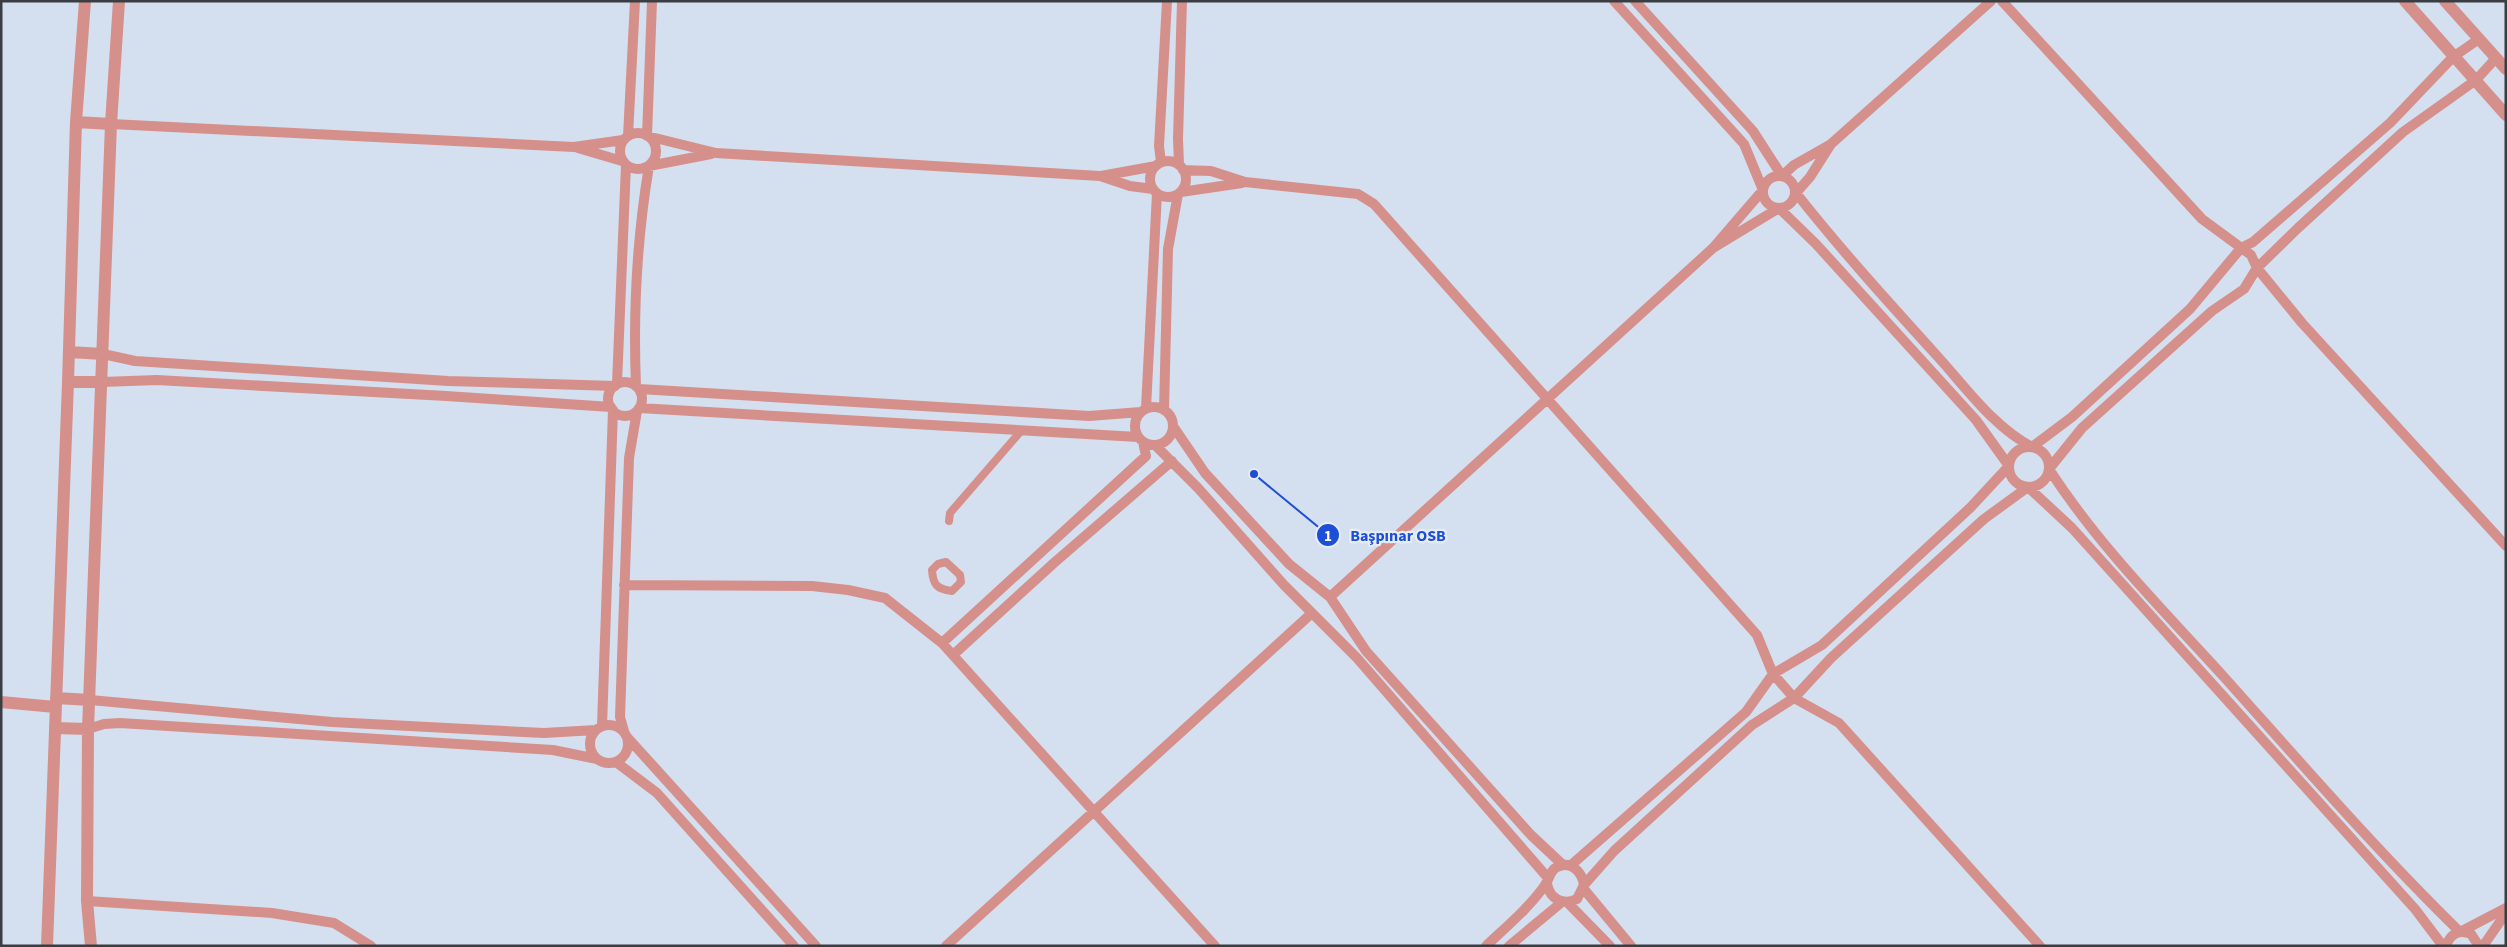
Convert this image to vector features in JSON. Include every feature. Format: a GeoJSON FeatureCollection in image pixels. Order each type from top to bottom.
{"type":"FeatureCollection","features":[{"type":"Feature","properties":{"kind":"street"},"geometry":{"type":"LineString","coordinates":[[47,946],[76,122],[85,1]]}},
{"type":"Feature","properties":{"kind":"street"},"geometry":{"type":"LineString","coordinates":[[91,946],[87,901],[88,729],[112,124],[119,1]]}},
{"type":"Feature","properties":{"kind":"street"},"geometry":{"type":"LineString","coordinates":[[597,758],[591,748],[590,741],[599,728],[612,409],[608,398],[616,385],[624,163],[620,151],[625,138],[635,1]]}},
{"type":"Feature","properties":{"kind":"street"},"geometry":{"type":"LineString","coordinates":[[616,762],[626,752],[626,734],[620,717],[629,458],[638,409],[642,401],[638,388],[634,345],[640,236],[642,206],[649,166],[656,152],[655,146],[647,136],[652,1]]}},
{"type":"Feature","properties":{"kind":"street"},"geometry":{"type":"LineString","coordinates":[[942,643],[1146,456],[1135,421],[1143,410],[1155,191],[1150,180],[1158,164],[1167,1]]}},
{"type":"Feature","properties":{"kind":"street"},"geometry":{"type":"LineString","coordinates":[[1164,410],[1168,249],[1179,193],[1186,181],[1181,168],[1178,139],[1182,1]]}},
{"type":"Feature","properties":{"kind":"street"},"geometry":{"type":"LineString","coordinates":[[1614,1],[1744,144],[1768,203],[1779,208],[1816,244],[1976,420],[2009,466],[2011,476],[2015,481],[2028,487],[2072,528],[2416,909],[2444,946],[2450,937],[2506,908]]}},
{"type":"Feature","properties":{"kind":"street"},"geometry":{"type":"LineString","coordinates":[[1635,1],[1753,131],[1782,176],[1793,183],[1796,193],[1835,243],[1989,414],[2019,440],[2045,456],[2048,469],[2074,508],[2193,643],[2403,877],[2460,932],[2471,934],[2479,946]]}},
{"type":"Feature","properties":{"kind":"street"},"geometry":{"type":"LineString","coordinates":[[1330,598],[1713,248],[1763,190],[1767,181],[1772,177],[1782,176],[1794,165],[1832,144],[1991,1]]}},
{"type":"Feature","properties":{"kind":"street"},"geometry":{"type":"LineString","coordinates":[[2002,1],[2202,219],[2251,256],[2257,268],[2302,323],[2506,546]]}},
{"type":"Feature","properties":{"kind":"street"},"geometry":{"type":"LineString","coordinates":[[2405,1],[2506,115]]}},
{"type":"Feature","properties":{"kind":"street"},"geometry":{"type":"LineString","coordinates":[[2445,1],[2506,69]]}},
{"type":"Feature","properties":{"kind":"street"},"geometry":{"type":"LineString","coordinates":[[1486,946],[1511,923],[1547,881],[1555,868],[1566,866],[1746,712],[1773,674],[1822,646],[1971,507],[2009,466],[2014,454],[2025,447],[2032,447],[2072,417],[2190,309],[2241,248],[2253,242],[2390,124],[2453,57],[2479,39]]}},
{"type":"Feature","properties":{"kind":"street"},"geometry":{"type":"LineString","coordinates":[[1509,946],[1565,902],[1577,898],[1584,886],[1614,851],[1752,725],[1794,698],[1831,658],[1984,519],[2028,487],[2039,484],[2044,480],[2048,469],[2082,428],[2212,311],[2244,289],[2257,268],[2403,132],[2476,80],[2496,58]]}},
{"type":"Feature","properties":{"kind":"street"},"geometry":{"type":"LineString","coordinates":[[76,122],[574,147],[625,138],[638,133],[716,153],[1100,176],[1130,186],[1155,191],[1167,197],[1179,193],[1245,182]]}},
{"type":"Feature","properties":{"kind":"street"},"geometry":{"type":"LineString","coordinates":[[1713,248],[1792,202],[1796,193],[1810,177],[1832,144]]}},
{"type":"Feature","properties":{"kind":"street"},"geometry":{"type":"LineString","coordinates":[[574,147],[624,163],[639,170],[649,166],[716,153]]}},
{"type":"Feature","properties":{"kind":"street"},"geometry":{"type":"LineString","coordinates":[[1100,176],[1171,161],[1181,168],[1211,171],[1245,182],[1358,194],[1374,204],[1757,635],[1773,674],[1794,698],[1838,723],[2040,946]]}},
{"type":"Feature","properties":{"kind":"street"},"geometry":{"type":"LineString","coordinates":[[69,352],[103,354],[135,361],[448,381],[616,385],[627,382],[638,388],[1089,416],[1159,408],[1169,415],[1173,426],[1205,473],[1282,557],[1330,598],[1366,651],[1531,835],[1566,866],[1580,872],[1584,886],[1631,946]]}},
{"type":"Feature","properties":{"kind":"street"},"geometry":{"type":"LineString","coordinates":[[68,382],[157,380],[446,396],[612,409],[628,415],[638,409],[777,415],[1140,439],[1155,445],[1172,461],[1312,614],[1357,658],[1547,881],[1550,894],[1565,902],[1610,946]]}},
{"type":"Feature","properties":{"kind":"street"},"geometry":{"type":"LineString","coordinates":[[446,396],[448,381]]}},
{"type":"Feature","properties":{"kind":"street"},"geometry":{"type":"LineString","coordinates":[[777,415],[778,398]]}},
{"type":"Feature","properties":{"kind":"street"},"geometry":{"type":"LineString","coordinates":[[1155,445],[1166,441],[1172,433],[1173,426]]}},
{"type":"Feature","properties":{"kind":"street"},"geometry":{"type":"LineString","coordinates":[[949,522],[950,513],[1021,431]]}},
{"type":"Feature","properties":{"kind":"street"},"geometry":{"type":"LineString","coordinates":[[953,656],[1062,556],[1172,461]]}},
{"type":"Feature","properties":{"kind":"street"},"geometry":{"type":"LineString","coordinates":[[624,585],[812,586],[848,590],[885,598],[942,643],[1215,946]]}},
{"type":"Feature","properties":{"kind":"street"},"geometry":{"type":"LineString","coordinates":[[946,946],[1312,614]]}},
{"type":"Feature","properties":{"kind":"street"},"geometry":{"type":"LineString","coordinates":[[2183,652],[2193,643]]}},
{"type":"Feature","properties":{"kind":"street"},"geometry":{"type":"LineString","coordinates":[[1,702],[90,700],[332,722],[544,734],[615,725],[626,734],[816,946]]}},
{"type":"Feature","properties":{"kind":"street"},"geometry":{"type":"LineString","coordinates":[[1407,717],[1417,708]]}},
{"type":"Feature","properties":{"kind":"street"},"geometry":{"type":"LineString","coordinates":[[331,738],[332,722]]}},
{"type":"Feature","properties":{"kind":"street"},"geometry":{"type":"LineString","coordinates":[[54,728],[88,729],[104,724],[120,723],[331,738],[552,750],[597,758],[603,762],[616,762],[658,793],[794,946]]}},
{"type":"Feature","properties":{"kind":"street"},"geometry":{"type":"LineString","coordinates":[[410,726],[410,742]]}},
{"type":"Feature","properties":{"kind":"street"},"geometry":{"type":"LineString","coordinates":[[2280,760],[2290,751]]}},
{"type":"Feature","properties":{"kind":"street"},"geometry":{"type":"LineString","coordinates":[[2355,843],[2365,834]]}},
{"type":"Feature","properties":{"kind":"street"},"geometry":{"type":"LineString","coordinates":[[87,901],[272,913],[334,923],[372,946]]}},
{"type":"Feature","properties":{"kind":"street"},"geometry":{"type":"LineString","coordinates":[[2483,946],[2506,913]]}},
{"type":"Feature","properties":{"kind":"shaded area"},"geometry":{"type":"Polygon","coordinates":[[[1,1],[2506,1],[2506,946],[1,946],[1,1]]]}},
{"type":"Feature","properties":{"kind":"place","name":"Başpınar OSB"},"geometry":{"type":"Point","coordinates":[1254,474]}}]}
